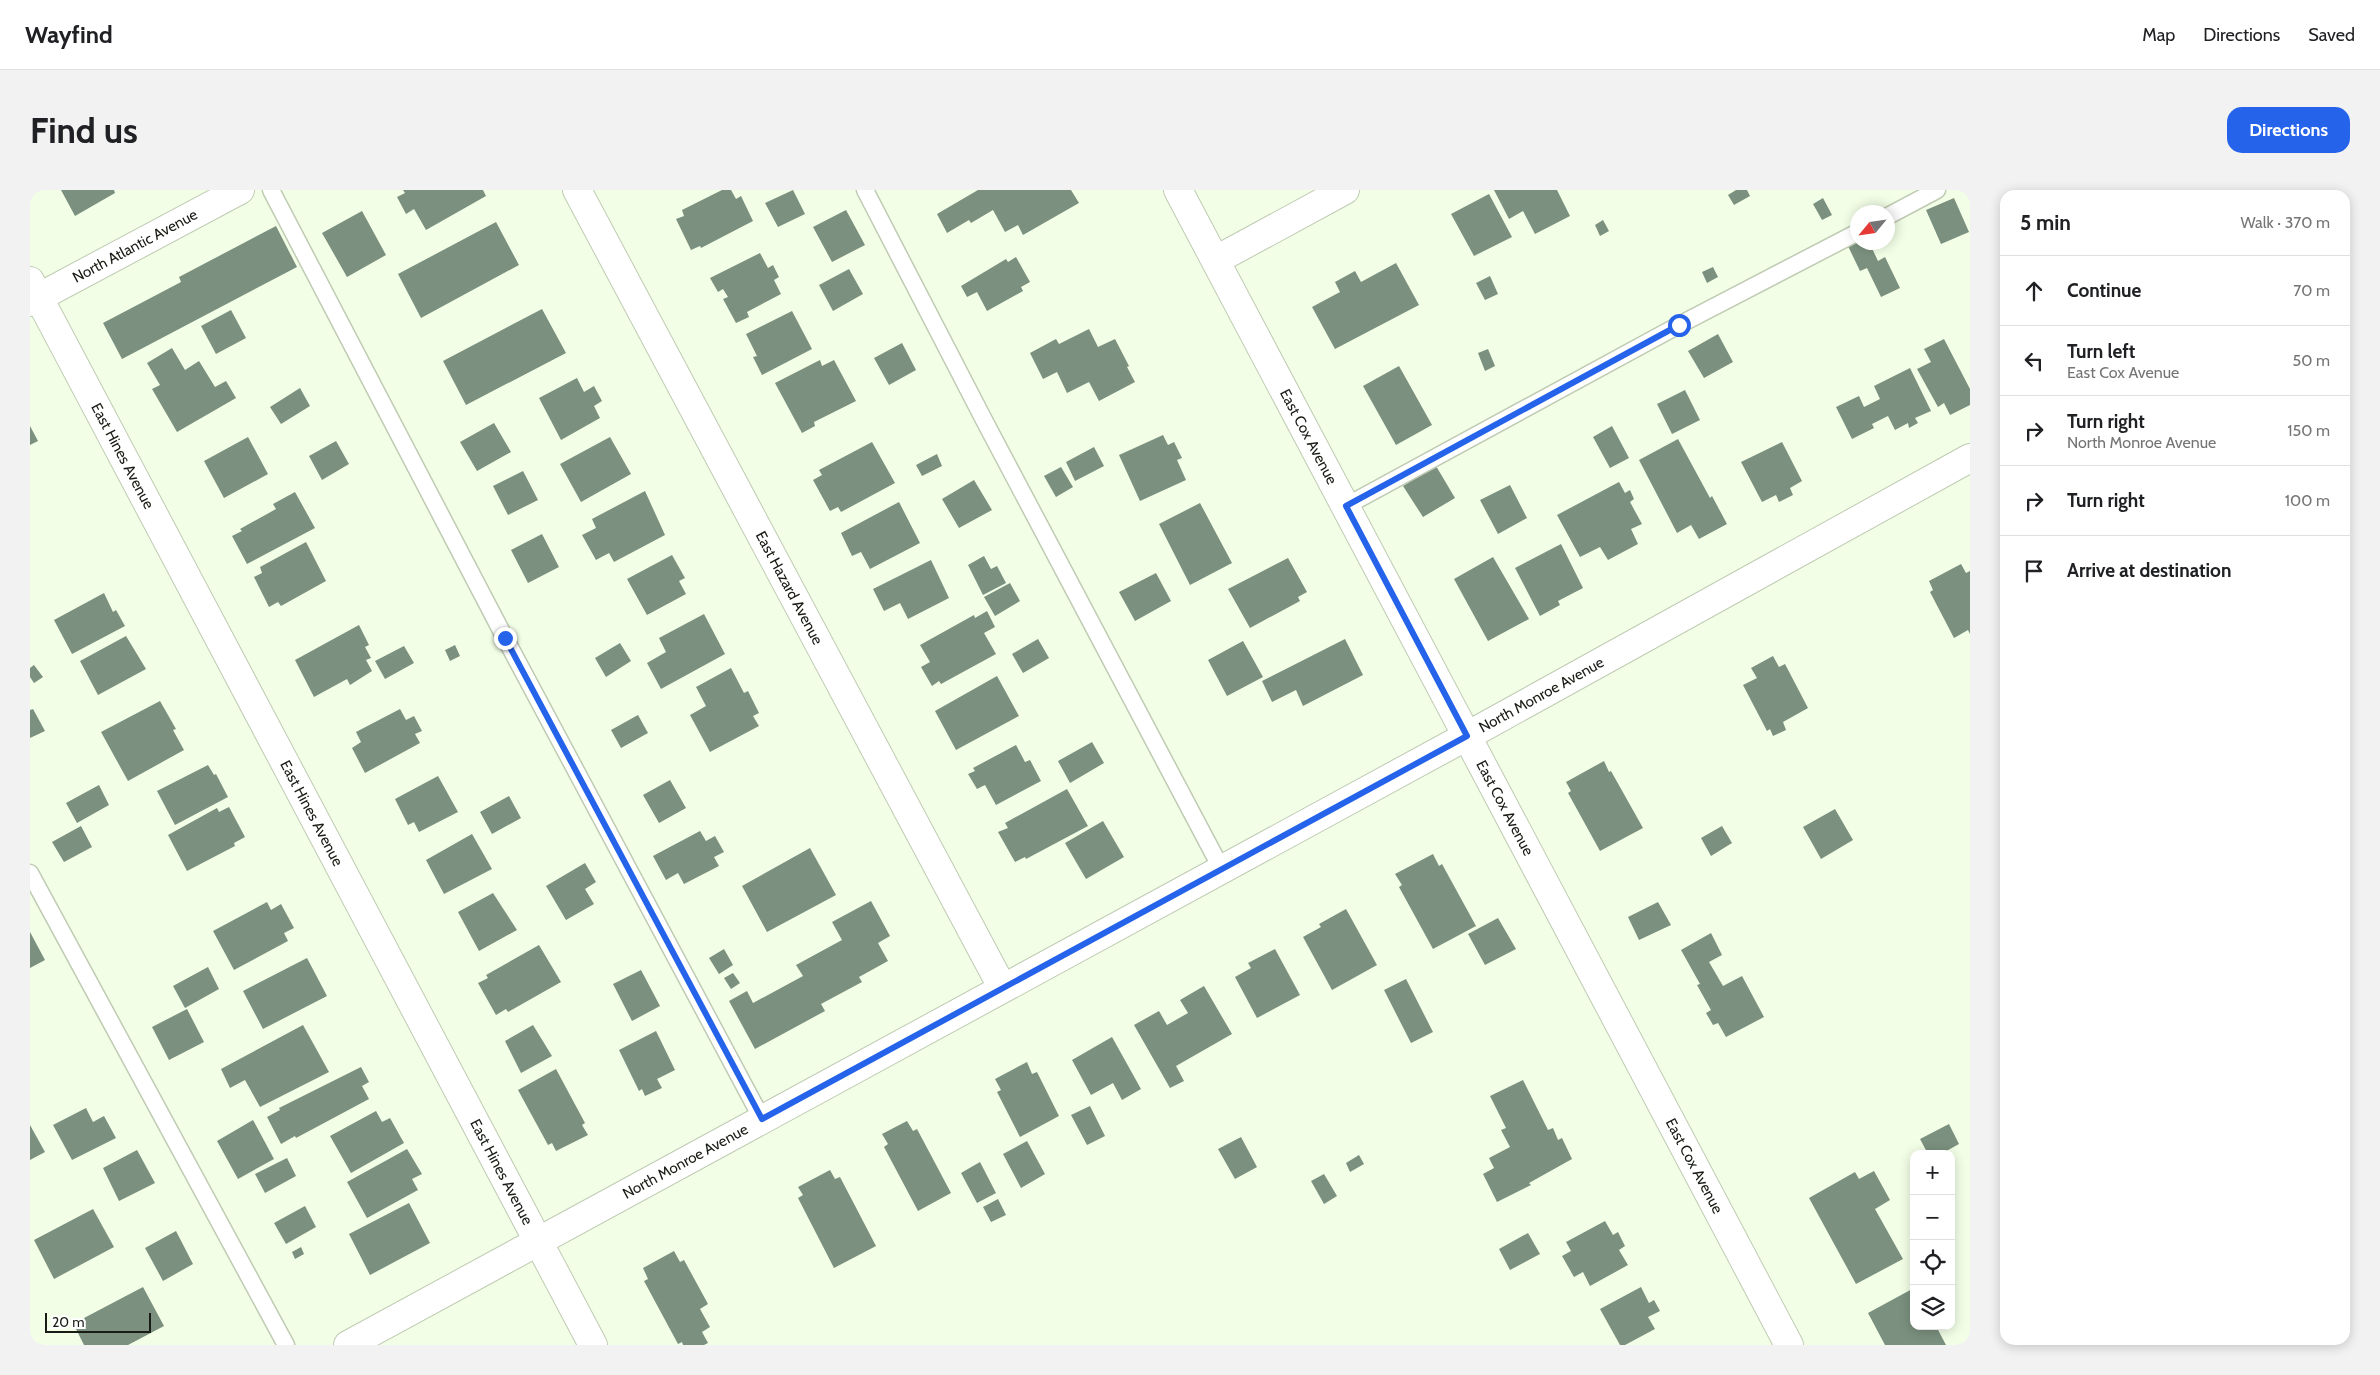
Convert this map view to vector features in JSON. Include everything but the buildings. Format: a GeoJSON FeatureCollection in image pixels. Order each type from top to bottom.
{"type":"FeatureCollection","features":[{"type":"Feature","properties":{"kind":"street","name":"North Atlantic Avenue"},"geometry":{"type":"LineString","coordinates":[[33,294],[240,190]]}},
{"type":"Feature","properties":{"kind":"street","name":"East Hazard Avenue"},"geometry":{"type":"LineString","coordinates":[[577,190],[1002,988]]}},
{"type":"Feature","properties":{"kind":"street","name":"East Cox Avenue"},"geometry":{"type":"LineString","coordinates":[[1178,190],[1789,1345]]}},
{"type":"Feature","properties":{"kind":"street"},"geometry":{"type":"LineString","coordinates":[[1216,260],[1345,190]]}},
{"type":"Feature","properties":{"kind":"street","name":"East Hines Avenue"},"geometry":{"type":"LineString","coordinates":[[33,294],[593,1345]]}},
{"type":"Feature","properties":{"kind":"street","name":"North Monroe Avenue"},"geometry":{"type":"LineString","coordinates":[[348,1345],[1221,868],[1467,736],[1970,458]]}},
{"type":"Feature","properties":{"kind":"lane"},"geometry":{"type":"LineString","coordinates":[[271,190],[487,604],[762,1119]]}},
{"type":"Feature","properties":{"kind":"lane"},"geometry":{"type":"LineString","coordinates":[[865,190],[984,420],[1221,868]]}},
{"type":"Feature","properties":{"kind":"lane"},"geometry":{"type":"LineString","coordinates":[[1895,212],[1937,190]]}},
{"type":"Feature","properties":{"kind":"lane"},"geometry":{"type":"LineString","coordinates":[[1346,506],[1679,325],[1850,236]]}},
{"type":"Feature","properties":{"kind":"lane"},"geometry":{"type":"LineString","coordinates":[[30,872],[286,1345]]}},
{"type":"Feature","properties":{"kind":"route"},"geometry":{"type":"LineString","coordinates":[[505,638],[762,1119],[1467,736],[1346,506],[1679,325]]}}]}
